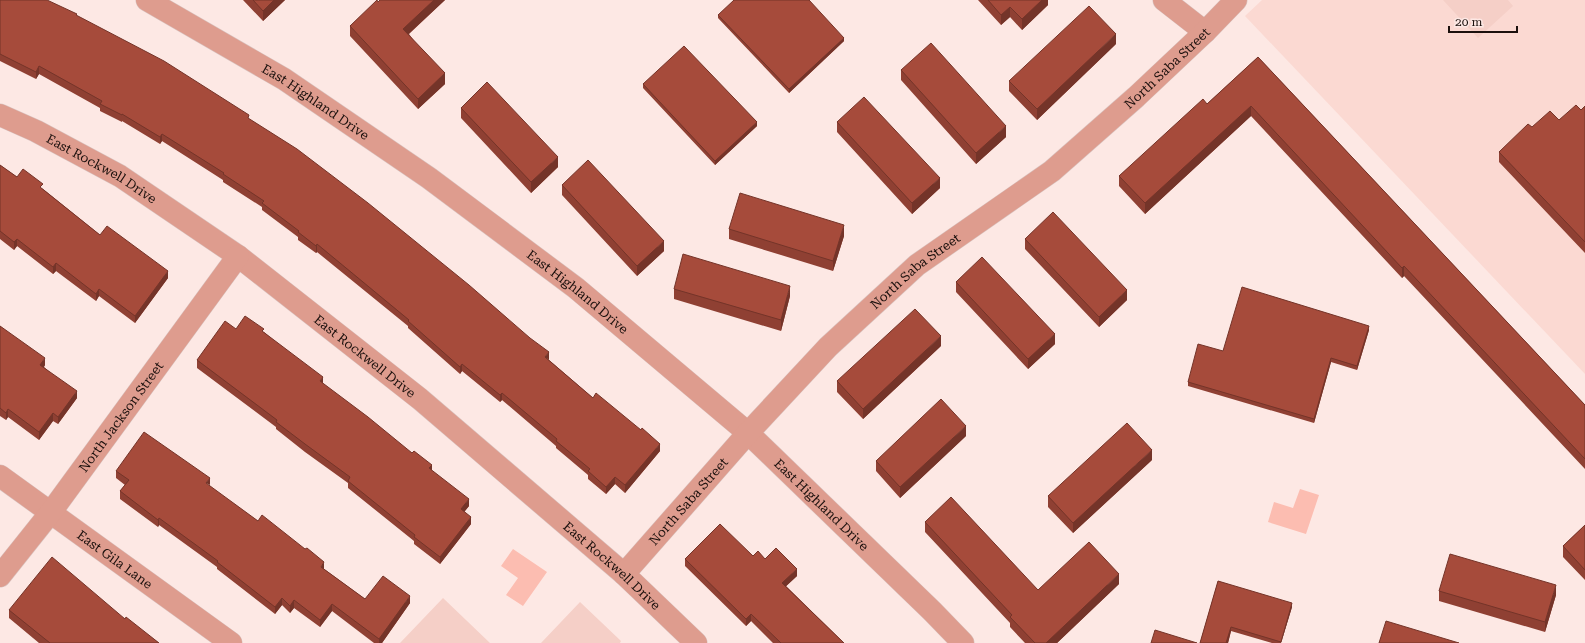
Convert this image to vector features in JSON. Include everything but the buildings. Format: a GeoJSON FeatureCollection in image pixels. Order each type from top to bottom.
{"type":"FeatureCollection","features":[{"type":"Feature","properties":{"kind":"street","name":"East Highland Drive"},"geometry":{"type":"LineString","coordinates":[[147,0],[284,79],[429,178],[576,288],[748,432],[963,643]]}},
{"type":"Feature","properties":{"kind":"street"},"geometry":{"type":"LineString","coordinates":[[1164,0],[1205,32]]}},
{"type":"Feature","properties":{"kind":"street","name":"North Saba Street"},"geometry":{"type":"LineString","coordinates":[[624,574],[748,432],[828,347],[895,284],[918,265],[1052,171],[1136,97],[1205,32],[1236,0]]}},
{"type":"Feature","properties":{"kind":"street","name":"East Rockwell Drive"},"geometry":{"type":"LineString","coordinates":[[0,115],[36,131],[120,176],[238,256],[420,399],[624,574],[696,643]]}},
{"type":"Feature","properties":{"kind":"street","name":"North Jackson Street"},"geometry":{"type":"LineString","coordinates":[[0,576],[51,512],[238,256]]}},
{"type":"Feature","properties":{"kind":"street","name":"East Gila Lane"},"geometry":{"type":"LineString","coordinates":[[0,476],[231,643]]}},
{"type":"Feature","properties":{"kind":"shaded area"},"geometry":{"type":"Polygon","coordinates":[[[1262,0],[1585,0],[1585,374],[1245,16],[1262,0]]]}},
{"type":"Feature","properties":{"kind":"shaded area"},"geometry":{"type":"Polygon","coordinates":[[[1443,0],[1508,0],[1513,6],[1478,38],[1443,0]]]}},
{"type":"Feature","properties":{"kind":"shaded area"},"geometry":{"type":"Polygon","coordinates":[[[1300,489],[1319,495],[1306,534],[1268,522],[1274,502],[1293,508],[1300,489]]]}},
{"type":"Feature","properties":{"kind":"shaded area"},"geometry":{"type":"Polygon","coordinates":[[[513,549],[547,572],[523,606],[506,595],[518,578],[501,566],[513,549]]]}},
{"type":"Feature","properties":{"kind":"shaded area"},"geometry":{"type":"Polygon","coordinates":[[[443,598],[490,643],[400,643],[443,598]]]}},
{"type":"Feature","properties":{"kind":"shaded area"},"geometry":{"type":"Polygon","coordinates":[[[580,602],[621,641],[620,643],[541,643],[580,602]]]}}]}
